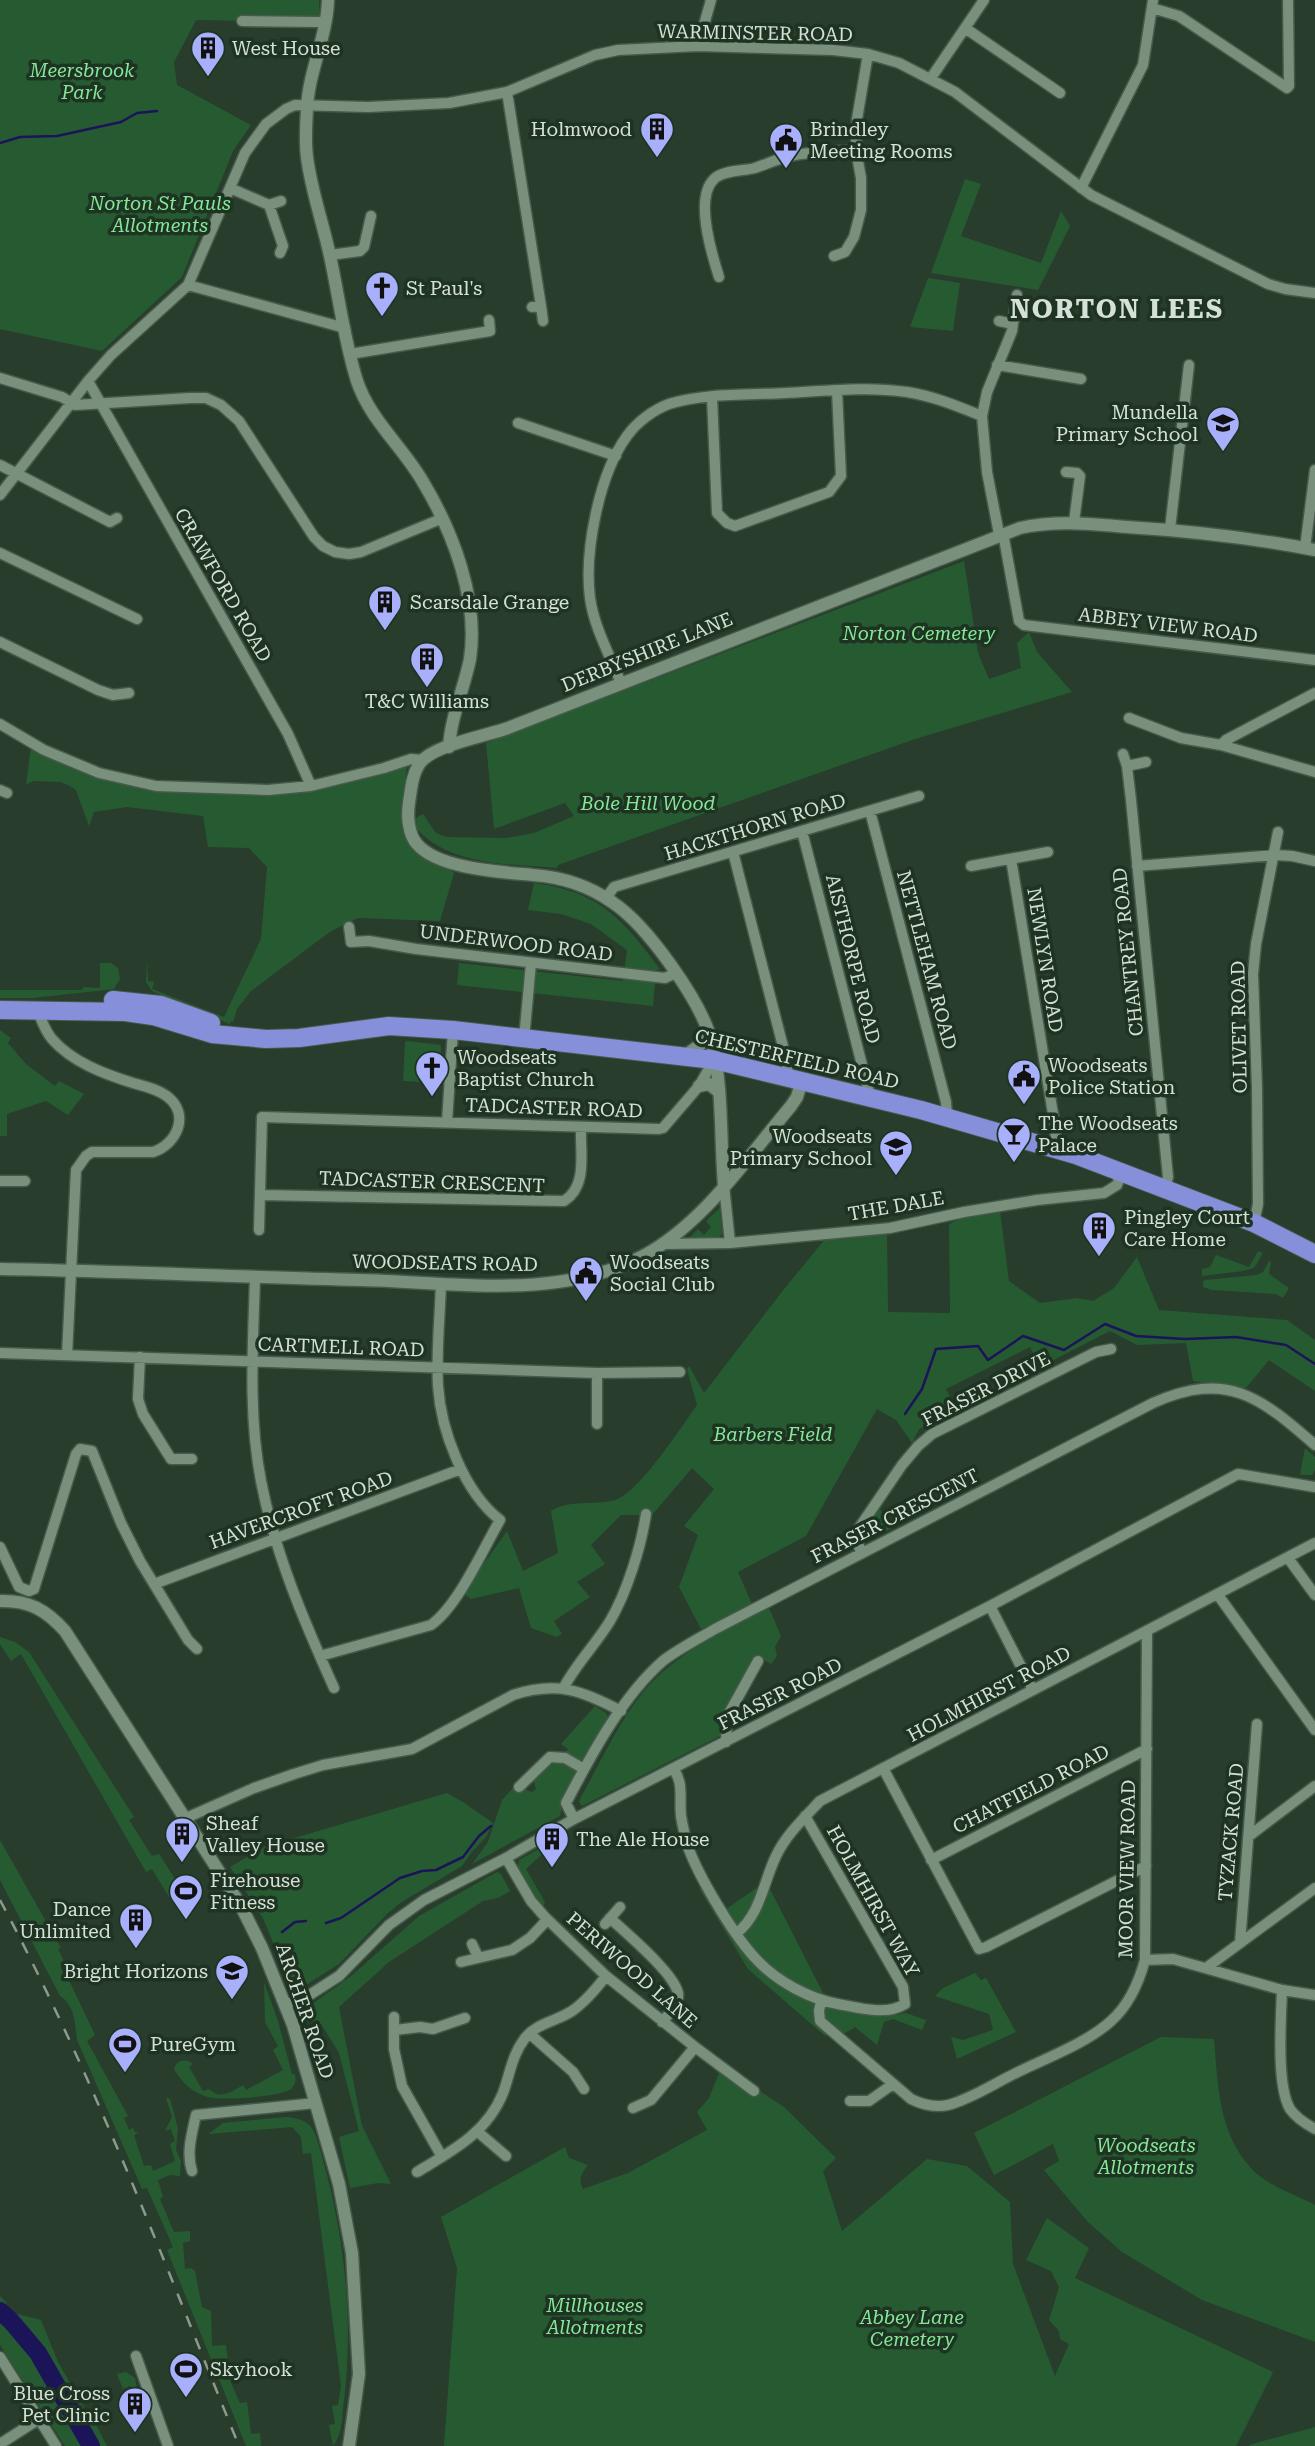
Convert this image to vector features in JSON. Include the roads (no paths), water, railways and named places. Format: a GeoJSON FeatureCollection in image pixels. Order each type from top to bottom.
{"type":"FeatureCollection","features":[{"type":"Feature","properties":{"kind":"highway","name":"CHESTERFIELD ROAD"},"geometry":{"type":"LineString","coordinates":[[0,1010],[37,1009],[58,1003],[110,999],[173,1008],[245,1037],[289,1039],[389,1027],[453,1030],[715,1060],[870,1096],[1054,1149],[1122,1171],[1254,1223],[1315,1254]]}},
{"type":"Feature","properties":{"kind":"street"},"geometry":{"type":"LineString","coordinates":[[698,46],[711,0]]}},
{"type":"Feature","properties":{"kind":"street"},"geometry":{"type":"LineString","coordinates":[[931,78],[984,0]]}},
{"type":"Feature","properties":{"kind":"street"},"geometry":{"type":"LineString","coordinates":[[1082,188],[1143,65],[1153,4],[1179,16],[1287,88],[1288,0]]}},
{"type":"Feature","properties":{"kind":"street"},"geometry":{"type":"LineString","coordinates":[[331,1],[307,105],[307,159],[356,379],[369,409],[403,451],[443,518],[461,565],[472,623],[470,659],[450,727],[449,747]]}},
{"type":"Feature","properties":{"kind":"street"},"geometry":{"type":"LineString","coordinates":[[242,21],[320,22],[325,25]]}},
{"type":"Feature","properties":{"kind":"street"},"geometry":{"type":"LineString","coordinates":[[965,28],[1060,93]]}},
{"type":"Feature","properties":{"kind":"street","name":"WARMINSTER ROAD"},"geometry":{"type":"LineString","coordinates":[[307,105],[368,107],[449,103],[507,92],[595,55],[618,50],[698,46],[833,50],[869,54],[899,63],[931,78],[982,111],[1082,188],[1131,216],[1268,284],[1315,293]]}},
{"type":"Feature","properties":{"kind":"street"},"geometry":{"type":"LineString","coordinates":[[834,256],[845,252],[859,225],[862,197],[856,150],[857,119],[869,54]]}},
{"type":"Feature","properties":{"kind":"street"},"geometry":{"type":"LineString","coordinates":[[507,92],[537,306],[543,321]]}},
{"type":"Feature","properties":{"kind":"street"},"geometry":{"type":"LineString","coordinates":[[0,495],[70,402],[111,355],[188,285],[245,153],[266,124],[286,109],[307,105]]}},
{"type":"Feature","properties":{"kind":"street"},"geometry":{"type":"LineString","coordinates":[[719,278],[708,240],[705,216],[708,190],[713,179],[790,156],[856,150]]}},
{"type":"Feature","properties":{"kind":"street"},"geometry":{"type":"LineString","coordinates":[[230,188],[269,205],[281,201]]}},
{"type":"Feature","properties":{"kind":"street"},"geometry":{"type":"LineString","coordinates":[[269,205],[283,246],[280,254]]}},
{"type":"Feature","properties":{"kind":"street"},"geometry":{"type":"LineString","coordinates":[[330,255],[360,251],[364,247],[371,216]]}},
{"type":"Feature","properties":{"kind":"street"},"geometry":{"type":"LineString","coordinates":[[188,285],[345,328]]}},
{"type":"Feature","properties":{"kind":"street"},"geometry":{"type":"LineString","coordinates":[[1001,534],[987,472],[982,416],[987,392],[1012,331],[1017,295]]}},
{"type":"Feature","properties":{"kind":"street"},"geometry":{"type":"LineString","coordinates":[[350,354],[490,331],[489,320]]}},
{"type":"Feature","properties":{"kind":"street"},"geometry":{"type":"LineString","coordinates":[[999,321],[1013,324]]}},
{"type":"Feature","properties":{"kind":"street"},"geometry":{"type":"LineString","coordinates":[[998,365],[1081,379]]}},
{"type":"Feature","properties":{"kind":"street"},"geometry":{"type":"LineString","coordinates":[[1170,529],[1189,365]]}},
{"type":"Feature","properties":{"kind":"street"},"geometry":{"type":"LineString","coordinates":[[0,378],[62,397],[75,405],[206,398],[221,405],[239,421],[314,537],[335,552],[361,552],[443,518]]}},
{"type":"Feature","properties":{"kind":"street","name":"CRAWFORD ROAD"},"geometry":{"type":"LineString","coordinates":[[88,381],[288,734],[311,786]]}},
{"type":"Feature","properties":{"kind":"street"},"geometry":{"type":"LineString","coordinates":[[621,683],[594,615],[589,563],[605,481],[626,437],[638,423],[670,404],[712,397],[877,390],[934,398],[982,416]]}},
{"type":"Feature","properties":{"kind":"street"},"geometry":{"type":"LineString","coordinates":[[712,397],[717,513],[727,523],[735,526],[829,492],[836,485],[841,476],[837,391]]}},
{"type":"Feature","properties":{"kind":"street"},"geometry":{"type":"LineString","coordinates":[[518,423],[616,456]]}},
{"type":"Feature","properties":{"kind":"street"},"geometry":{"type":"LineString","coordinates":[[0,465],[110,522],[117,518]]}},
{"type":"Feature","properties":{"kind":"street"},"geometry":{"type":"LineString","coordinates":[[1310,549],[1315,470]]}},
{"type":"Feature","properties":{"kind":"street"},"geometry":{"type":"LineString","coordinates":[[1066,472],[1080,476],[1074,522]]}},
{"type":"Feature","properties":{"kind":"street","name":"DERBYSHIRE LANE"},"geometry":{"type":"LineString","coordinates":[[0,724],[44,750],[99,773],[156,786],[268,790],[311,786],[411,759],[422,760],[449,747],[508,728],[1001,534],[1043,523],[1074,522],[1170,529],[1227,535],[1310,549]]}},
{"type":"Feature","properties":{"kind":"street","name":"ABBEY VIEW ROAD"},"geometry":{"type":"LineString","coordinates":[[1001,534],[1019,621],[1024,625],[1315,660]]}},
{"type":"Feature","properties":{"kind":"street"},"geometry":{"type":"LineString","coordinates":[[0,553],[137,619]]}},
{"type":"Feature","properties":{"kind":"street"},"geometry":{"type":"LineString","coordinates":[[0,642],[98,690],[113,695],[129,693]]}},
{"type":"Feature","properties":{"kind":"street"},"geometry":{"type":"LineString","coordinates":[[1221,745],[1315,693]]}},
{"type":"Feature","properties":{"kind":"street"},"geometry":{"type":"LineString","coordinates":[[1129,719],[1181,738],[1221,745],[1315,772]]}},
{"type":"Feature","properties":{"kind":"street","name":"CHANTREY ROAD"},"geometry":{"type":"LineString","coordinates":[[1123,754],[1127,766],[1168,1177],[1165,1188]]}},
{"type":"Feature","properties":{"kind":"street"},"geometry":{"type":"LineString","coordinates":[[422,760],[416,769],[407,813],[417,844],[438,858],[467,866],[554,878],[584,887],[606,898],[625,913],[676,973],[694,1001],[707,1028],[715,1060],[723,1185],[730,1243]]}},
{"type":"Feature","properties":{"kind":"street"},"geometry":{"type":"LineString","coordinates":[[1127,766],[1146,762]]}},
{"type":"Feature","properties":{"kind":"street","name":"HACKTHORN ROAD"},"geometry":{"type":"LineString","coordinates":[[606,898],[614,887],[919,796]]}},
{"type":"Feature","properties":{"kind":"street","name":"NETTLEHAM ROAD"},"geometry":{"type":"LineString","coordinates":[[870,811],[946,1102],[947,1117]]}},
{"type":"Feature","properties":{"kind":"street","name":"AISTHORPE ROAD"},"geometry":{"type":"LineString","coordinates":[[802,831],[870,1096]]}},
{"type":"Feature","properties":{"kind":"street","name":"OLIVET ROAD"},"geometry":{"type":"LineString","coordinates":[[1254,1223],[1258,1204],[1253,974],[1256,944],[1278,832]]}},
{"type":"Feature","properties":{"kind":"street"},"geometry":{"type":"LineString","coordinates":[[733,852],[776,1027],[795,1078]]}},
{"type":"Feature","properties":{"kind":"street"},"geometry":{"type":"LineString","coordinates":[[971,866],[1048,852]]}},
{"type":"Feature","properties":{"kind":"street"},"geometry":{"type":"LineString","coordinates":[[1137,866],[1275,855],[1315,862]]}},
{"type":"Feature","properties":{"kind":"street","name":"NEWLYN ROAD"},"geometry":{"type":"LineString","coordinates":[[1011,859],[1056,1132],[1054,1149]]}},
{"type":"Feature","properties":{"kind":"street","name":"UNDERWOOD ROAD"},"geometry":{"type":"LineString","coordinates":[[349,927],[346,944],[369,942],[665,978],[676,973]]}},
{"type":"Feature","properties":{"kind":"street"},"geometry":{"type":"LineString","coordinates":[[524,1038],[531,963]]}},
{"type":"Feature","properties":{"kind":"street"},"geometry":{"type":"LineString","coordinates":[[37,1009],[50,1038],[69,1053],[100,1072],[167,1095],[177,1109],[180,1119],[176,1135],[162,1149],[153,1152],[92,1152],[80,1163],[74,1177],[67,1355]]}},
{"type":"Feature","properties":{"kind":"street"},"geometry":{"type":"LineString","coordinates":[[686,1055],[701,1044],[707,1028]]}},
{"type":"Feature","properties":{"kind":"street"},"geometry":{"type":"LineString","coordinates":[[447,1122],[453,1030]]}},
{"type":"Feature","properties":{"kind":"street","name":"TADCASTER ROAD"},"geometry":{"type":"LineString","coordinates":[[259,1230],[262,1117],[659,1129],[663,1128],[699,1086],[715,1060]]}},
{"type":"Feature","properties":{"kind":"street","name":"WOODSEATS ROAD"},"geometry":{"type":"LineString","coordinates":[[0,1269],[536,1285],[573,1281],[624,1265],[664,1244],[694,1219],[791,1106],[797,1097],[795,1078]]}},
{"type":"Feature","properties":{"kind":"street"},"geometry":{"type":"LineString","coordinates":[[699,1086],[709,1084],[719,1091]]}},
{"type":"Feature","properties":{"kind":"street","name":"TADCASTER CRESCENT"},"geometry":{"type":"LineString","coordinates":[[261,1195],[564,1201],[571,1197],[579,1184],[582,1128]]}},
{"type":"Feature","properties":{"kind":"street","name":"THE DALE"},"geometry":{"type":"LineString","coordinates":[[664,1244],[730,1243],[890,1228],[1037,1200],[1104,1193],[1113,1189],[1122,1171]]}},
{"type":"Feature","properties":{"kind":"street"},"geometry":{"type":"LineString","coordinates":[[0,1181],[25,1181]]}},
{"type":"Feature","properties":{"kind":"street"},"geometry":{"type":"LineString","coordinates":[[255,1278],[252,1360],[260,1479],[287,1576],[334,1688]]}},
{"type":"Feature","properties":{"kind":"street"},"geometry":{"type":"LineString","coordinates":[[320,1656],[431,1625],[439,1619],[460,1589],[500,1520],[477,1496],[461,1469],[442,1409],[438,1368],[441,1283]]}},
{"type":"Feature","properties":{"kind":"street","name":"FRASER DRIVE"},"geometry":{"type":"LineString","coordinates":[[861,1554],[857,1538],[859,1528],[918,1446],[932,1434],[1096,1352],[1111,1349]]}},
{"type":"Feature","properties":{"kind":"street","name":"CARTMELL ROAD"},"geometry":{"type":"LineString","coordinates":[[0,1353],[597,1373],[680,1372]]}},
{"type":"Feature","properties":{"kind":"street"},"geometry":{"type":"LineString","coordinates":[[139,1357],[138,1399],[143,1414],[171,1459],[192,1459]]}},
{"type":"Feature","properties":{"kind":"street"},"geometry":{"type":"LineString","coordinates":[[597,1373],[597,1424]]}},
{"type":"Feature","properties":{"kind":"street","name":"FRASER CRESCENT"},"geometry":{"type":"LineString","coordinates":[[574,1819],[566,1802],[621,1711],[648,1675],[688,1644],[1153,1403],[1185,1390],[1242,1392],[1257,1398],[1315,1444]]}},
{"type":"Feature","properties":{"kind":"street"},"geometry":{"type":"LineString","coordinates":[[132,1422],[143,1414]]}},
{"type":"Feature","properties":{"kind":"street"},"geometry":{"type":"LineString","coordinates":[[0,1547],[19,1587],[32,1590],[76,1454],[80,1449],[92,1451],[121,1522],[153,1584],[188,1640],[197,1648]]}},
{"type":"Feature","properties":{"kind":"street","name":"HAVERCROFT ROAD"},"geometry":{"type":"LineString","coordinates":[[153,1584],[461,1469]]}},
{"type":"Feature","properties":{"kind":"street","name":"FRASER ROAD"},"geometry":{"type":"LineString","coordinates":[[285,2005],[311,1994],[339,1976],[373,1940],[407,1910],[574,1819],[990,1606],[1238,1474],[1315,1487]]}},
{"type":"Feature","properties":{"kind":"street"},"geometry":{"type":"LineString","coordinates":[[564,1688],[574,1668],[609,1622],[618,1604],[649,1530],[646,1514]]}},
{"type":"Feature","properties":{"kind":"street","name":"HOLMHIRST ROAD"},"geometry":{"type":"LineString","coordinates":[[737,1933],[754,1914],[778,1853],[805,1816],[820,1801],[1315,1543]]}},
{"type":"Feature","properties":{"kind":"street"},"geometry":{"type":"LineString","coordinates":[[1288,1559],[1315,1595]]}},
{"type":"Feature","properties":{"kind":"street"},"geometry":{"type":"LineString","coordinates":[[1218,1595],[1315,1730]]}},
{"type":"Feature","properties":{"kind":"street","name":"ARCHER ROAD"},"geometry":{"type":"LineString","coordinates":[[0,1601],[19,1601],[33,1605],[65,1631],[186,1818],[248,1918],[264,1951],[285,2005],[316,2103],[339,2185],[352,2253],[359,2374],[349,2446]]}},
{"type":"Feature","properties":{"kind":"street"},"geometry":{"type":"LineString","coordinates":[[990,1606],[1033,1689]]}},
{"type":"Feature","properties":{"kind":"street","name":"MOOR VIEW ROAD"},"geometry":{"type":"LineString","coordinates":[[821,2001],[820,2021],[911,2099],[923,2105],[937,2106],[951,2104],[983,2090],[1097,2032],[1112,2020],[1130,1997],[1145,1960],[1147,1632]]}},
{"type":"Feature","properties":{"kind":"street"},"geometry":{"type":"LineString","coordinates":[[726,1742],[726,1717],[758,1661]]}},
{"type":"Feature","properties":{"kind":"street"},"geometry":{"type":"LineString","coordinates":[[186,1818],[254,1788],[323,1765],[412,1749],[513,1695],[530,1689],[564,1688],[598,1699],[621,1711]]}},
{"type":"Feature","properties":{"kind":"street","name":"TYZACK ROAD"},"geometry":{"type":"LineString","coordinates":[[1240,1943],[1257,1724]]}},
{"type":"Feature","properties":{"kind":"street","name":"CHATFIELD ROAD"},"geometry":{"type":"LineString","coordinates":[[931,1860],[1147,1749]]}},
{"type":"Feature","properties":{"kind":"street"},"geometry":{"type":"LineString","coordinates":[[519,1787],[550,1757],[565,1758],[584,1769]]}},
{"type":"Feature","properties":{"kind":"street"},"geometry":{"type":"LineString","coordinates":[[883,1768],[979,1949],[1146,1866]]}},
{"type":"Feature","properties":{"kind":"street"},"geometry":{"type":"LineString","coordinates":[[674,1770],[680,1780],[681,1815],[692,1858],[713,1897],[757,1960],[769,1971],[821,2001]]}},
{"type":"Feature","properties":{"kind":"street"},"geometry":{"type":"LineString","coordinates":[[1250,1836],[1315,1786]]}},
{"type":"Feature","properties":{"kind":"street","name":"HOLMHIRST WAY"},"geometry":{"type":"LineString","coordinates":[[805,1816],[903,1987],[905,2004],[897,2009],[886,2010],[821,2001]]}},
{"type":"Feature","properties":{"kind":"street","name":"PERIWOOD LANE"},"geometry":{"type":"LineString","coordinates":[[506,1858],[531,1900],[606,1976],[754,2091]]}},
{"type":"Feature","properties":{"kind":"street"},"geometry":{"type":"LineString","coordinates":[[1206,1968],[1315,1888]]}},
{"type":"Feature","properties":{"kind":"street"},"geometry":{"type":"LineString","coordinates":[[620,1907],[608,1921],[655,1961],[673,1982],[678,1993],[678,2000],[662,2022]]}},
{"type":"Feature","properties":{"kind":"street"},"geometry":{"type":"LineString","coordinates":[[461,1962],[512,1950],[548,1920]]}},
{"type":"Feature","properties":{"kind":"street"},"geometry":{"type":"LineString","coordinates":[[472,1944],[478,1957]]}},
{"type":"Feature","properties":{"kind":"street"},"geometry":{"type":"LineString","coordinates":[[1145,1960],[1173,1959],[1282,1990],[1314,1993]]}},
{"type":"Feature","properties":{"kind":"street"},"geometry":{"type":"LineString","coordinates":[[417,2172],[478,2132],[499,2102],[516,2052],[530,2034],[576,2008],[606,1976]]}},
{"type":"Feature","properties":{"kind":"street"},"geometry":{"type":"LineString","coordinates":[[1282,1990],[1282,2068],[1285,2099],[1295,2116],[1315,2129]]}},
{"type":"Feature","properties":{"kind":"street"},"geometry":{"type":"LineString","coordinates":[[394,2017],[394,2049],[402,2086],[442,2157]]}},
{"type":"Feature","properties":{"kind":"street"},"geometry":{"type":"LineString","coordinates":[[396,2030],[420,2027],[433,2029],[465,2018]]}},
{"type":"Feature","properties":{"kind":"street"},"geometry":{"type":"LineString","coordinates":[[530,2034],[573,2073],[584,2090]]}},
{"type":"Feature","properties":{"kind":"street"},"geometry":{"type":"LineString","coordinates":[[633,2108],[651,2100],[695,2047]]}},
{"type":"Feature","properties":{"kind":"street"},"geometry":{"type":"LineString","coordinates":[[850,2101],[869,2101],[894,2084]]}},
{"type":"Feature","properties":{"kind":"street"},"geometry":{"type":"LineString","coordinates":[[192,2171],[189,2162],[196,2115],[316,2103]]}},
{"type":"Feature","properties":{"kind":"street"},"geometry":{"type":"LineString","coordinates":[[478,2132],[506,2156]]}},
{"type":"Feature","properties":{"kind":"street"},"geometry":{"type":"LineString","coordinates":[[136,2356],[168,2446]]}},
{"type":"Feature","properties":{"kind":"street"},"geometry":{"type":"LineString","coordinates":[[0,2357],[56,2446]]}},
{"type":"Feature","properties":{"kind":"street"},"geometry":{"type":"LineString","coordinates":[[0,2444],[39,2419]]}},
{"type":"Feature","properties":{"kind":"waterway"},"geometry":{"type":"LineString","coordinates":[[0,143],[20,137],[57,136],[121,122],[137,113],[157,111]]}},
{"type":"Feature","properties":{"kind":"waterway"},"geometry":{"type":"LineString","coordinates":[[905,1414],[922,1389],[936,1349],[978,1346],[988,1360],[1023,1336],[1064,1350],[1105,1324],[1136,1336],[1185,1339],[1236,1337],[1286,1345],[1315,1364]]}},
{"type":"Feature","properties":{"kind":"waterway"},"geometry":{"type":"LineString","coordinates":[[326,1923],[341,1918],[400,1878],[436,1870],[463,1857],[479,1836],[491,1826]]}},
{"type":"Feature","properties":{"kind":"waterway"},"geometry":{"type":"LineString","coordinates":[[282,1932],[295,1922],[306,1921]]}},
{"type":"Feature","properties":{"kind":"waterway"},"geometry":{"type":"LineString","coordinates":[[0,2311],[38,2353],[91,2446]]}},
{"type":"Feature","properties":{"kind":"railway"},"geometry":{"type":"LineString","coordinates":[[0,1900],[97,2102],[239,2446]]}},
{"type":"Feature","properties":{"kind":"place","name":"West House"},"geometry":{"type":"Point","coordinates":[208,78]}},
{"type":"Feature","properties":{"kind":"place","name":"Holmwood"},"geometry":{"type":"Point","coordinates":[657,159]}},
{"type":"Feature","properties":{"kind":"place","name":"Brindley Meeting Rooms"},"geometry":{"type":"Point","coordinates":[786,170]}},
{"type":"Feature","properties":{"kind":"place","name":"St Paul's"},"geometry":{"type":"Point","coordinates":[382,318]}},
{"type":"Feature","properties":{"kind":"place","name":"Mundella Primary School"},"geometry":{"type":"Point","coordinates":[1223,453]}},
{"type":"Feature","properties":{"kind":"place","name":"Scarsdale Grange"},"geometry":{"type":"Point","coordinates":[385,632]}},
{"type":"Feature","properties":{"kind":"place","name":"T&C Williams"},"geometry":{"type":"Point","coordinates":[427,689]}},
{"type":"Feature","properties":{"kind":"place","name":"Woodseats Baptist Church"},"geometry":{"type":"Point","coordinates":[432,1098]}},
{"type":"Feature","properties":{"kind":"place","name":"Woodseats Police Station"},"geometry":{"type":"Point","coordinates":[1024,1106]}},
{"type":"Feature","properties":{"kind":"place","name":"The Woodseats Palace"},"geometry":{"type":"Point","coordinates":[1014,1164]}},
{"type":"Feature","properties":{"kind":"place","name":"Woodseats Primary School"},"geometry":{"type":"Point","coordinates":[896,1177]}},
{"type":"Feature","properties":{"kind":"place","name":"Pingley Court Care Home"},"geometry":{"type":"Point","coordinates":[1099,1258]}},
{"type":"Feature","properties":{"kind":"place","name":"Woodseats Social Club"},"geometry":{"type":"Point","coordinates":[586,1303]}},
{"type":"Feature","properties":{"kind":"place","name":"Sheaf Valley House"},"geometry":{"type":"Point","coordinates":[182,1864]}},
{"type":"Feature","properties":{"kind":"place","name":"The Ale House"},"geometry":{"type":"Point","coordinates":[552,1869]}},
{"type":"Feature","properties":{"kind":"place","name":"Firehouse Fitness"},"geometry":{"type":"Point","coordinates":[186,1921]}},
{"type":"Feature","properties":{"kind":"place","name":"Dance Unlimited"},"geometry":{"type":"Point","coordinates":[136,1950]}},
{"type":"Feature","properties":{"kind":"place","name":"Bright Horizons"},"geometry":{"type":"Point","coordinates":[232,2001]}},
{"type":"Feature","properties":{"kind":"place","name":"PureGym"},"geometry":{"type":"Point","coordinates":[125,2074]}},
{"type":"Feature","properties":{"kind":"place","name":"Skyhook"},"geometry":{"type":"Point","coordinates":[186,2399]}},
{"type":"Feature","properties":{"kind":"place","name":"Blue Cross Pet Clinic"},"geometry":{"type":"Point","coordinates":[135,2434]}},
{"type":"Feature","properties":{"kind":"district","name":"NORTON LEES"},"geometry":{"type":"Point","coordinates":[1117,309]}},
{"type":"Feature","properties":{"kind":"park label","name":"Meersbrook Park"},"geometry":{"type":"Point","coordinates":[82,81]}},
{"type":"Feature","properties":{"kind":"park label","name":"Norton St Pauls Allotments"},"geometry":{"type":"Point","coordinates":[160,214]}},
{"type":"Feature","properties":{"kind":"park label","name":"Norton Cemetery"},"geometry":{"type":"Point","coordinates":[919,633]}},
{"type":"Feature","properties":{"kind":"park label","name":"Bole Hill Wood"},"geometry":{"type":"Point","coordinates":[648,803]}},
{"type":"Feature","properties":{"kind":"park label","name":"Barbers Field"},"geometry":{"type":"Point","coordinates":[773,1434]}},
{"type":"Feature","properties":{"kind":"park label","name":"Woodseats Allotments"},"geometry":{"type":"Point","coordinates":[1146,2156]}},
{"type":"Feature","properties":{"kind":"park label","name":"Millhouses Allotments"},"geometry":{"type":"Point","coordinates":[595,2316]}},
{"type":"Feature","properties":{"kind":"park label","name":"Abbey Lane Cemetery"},"geometry":{"type":"Point","coordinates":[912,2328]}}]}
